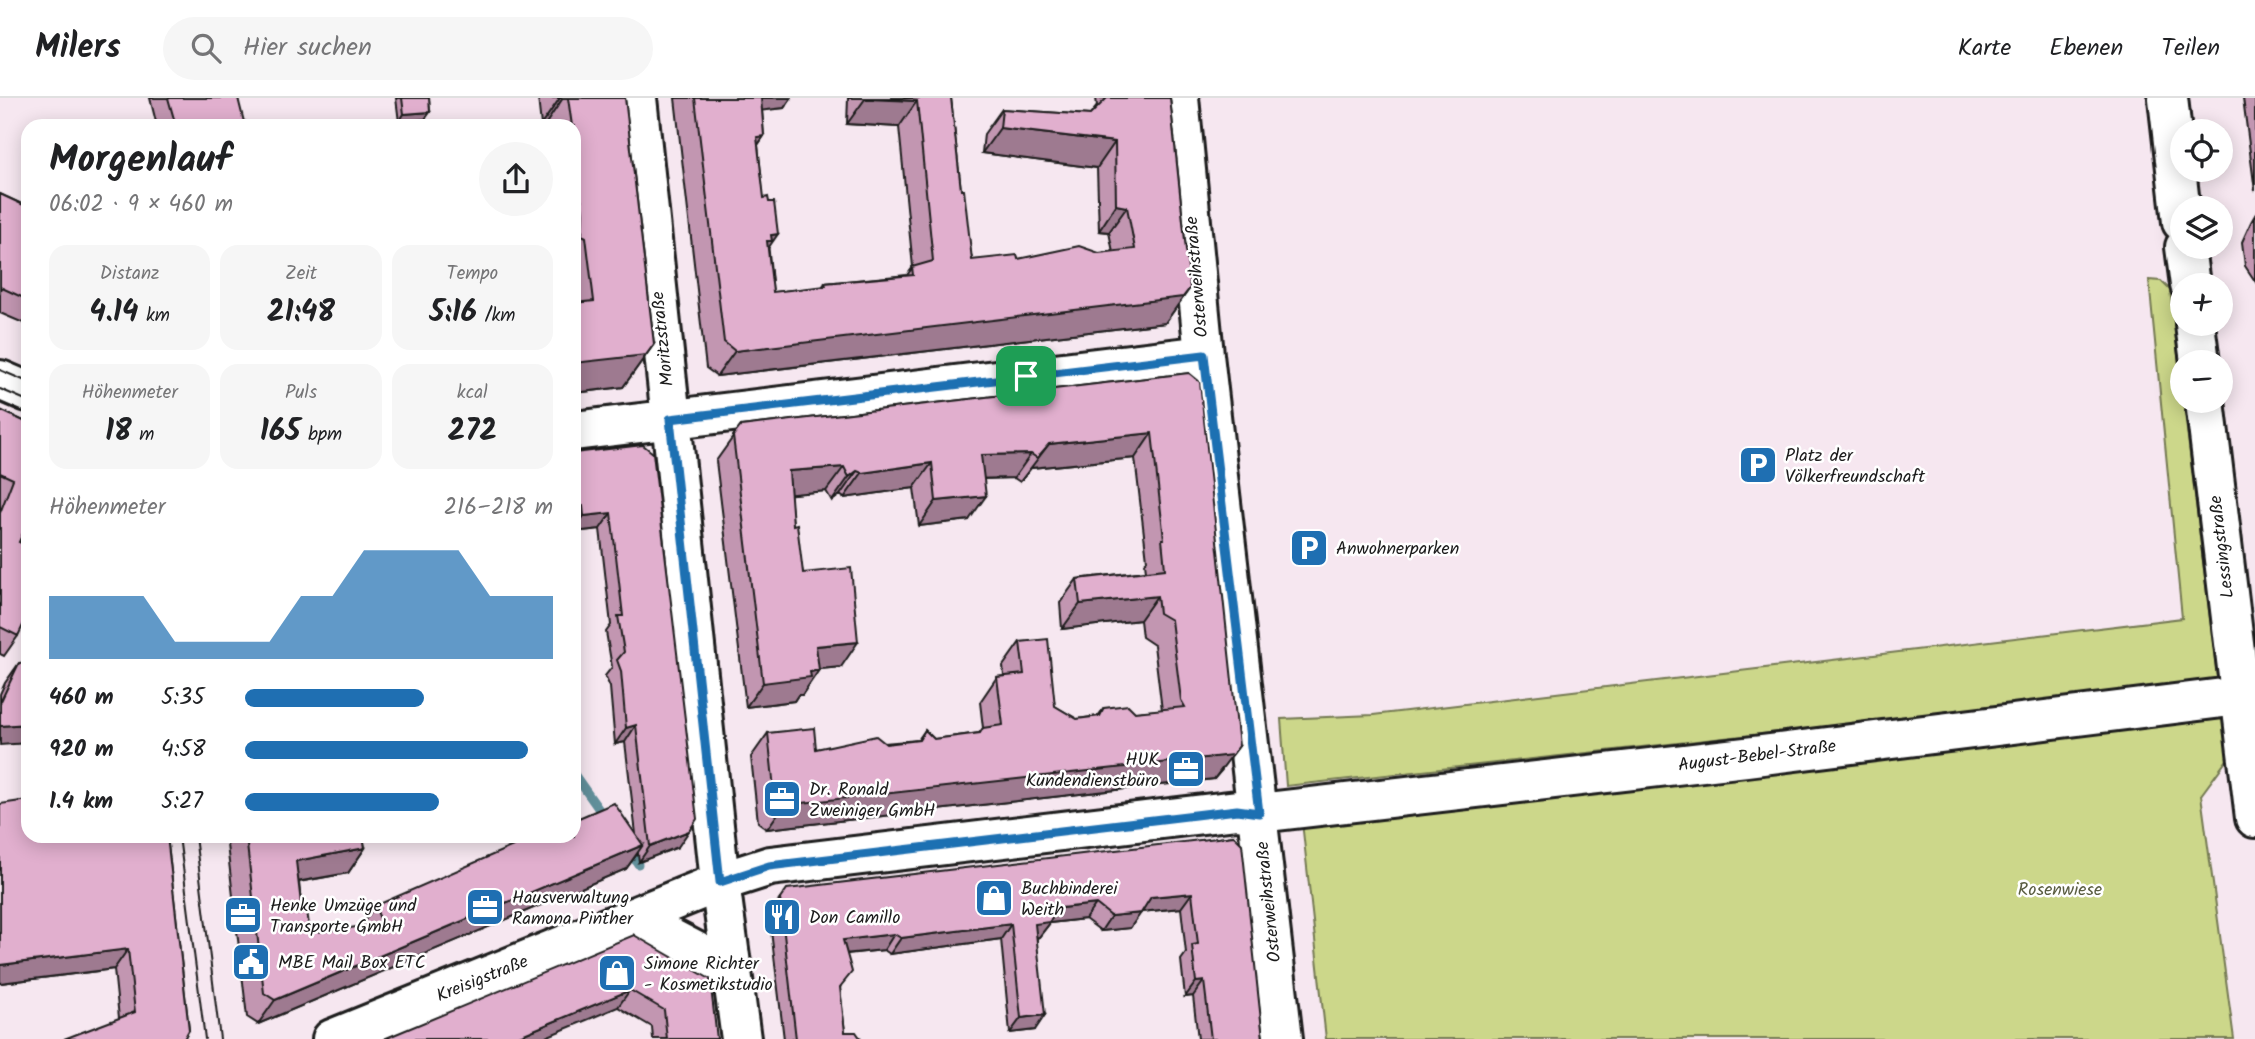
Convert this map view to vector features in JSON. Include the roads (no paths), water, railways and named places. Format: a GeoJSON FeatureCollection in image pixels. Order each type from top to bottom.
{"type":"FeatureCollection","features":[{"type":"Feature","properties":{"kind":"street","name":"Moritzstraße"},"geometry":{"type":"LineString","coordinates":[[636,98],[720,882],[741,1039]]}},
{"type":"Feature","properties":{"kind":"street","name":"Osterweihstraße"},"geometry":{"type":"LineString","coordinates":[[1179,98],[1204,355],[1283,1039]]}},
{"type":"Feature","properties":{"kind":"street"},"geometry":{"type":"LineString","coordinates":[[2168,98],[2179,196]]}},
{"type":"Feature","properties":{"kind":"street"},"geometry":{"type":"LineString","coordinates":[[581,430],[1204,355]]}},
{"type":"Feature","properties":{"kind":"street"},"geometry":{"type":"LineString","coordinates":[[0,380],[21,389]]}},
{"type":"Feature","properties":{"kind":"street","name":"Lessingstraße"},"geometry":{"type":"LineString","coordinates":[[2207,413],[2247,694],[2255,818]]}},
{"type":"Feature","properties":{"kind":"street","name":"August-Bebel-Straße"},"geometry":{"type":"LineString","coordinates":[[1259,813],[1760,756],[2247,694]]}},
{"type":"Feature","properties":{"kind":"street","name":"Kreisigstraße"},"geometry":{"type":"LineString","coordinates":[[332,1039],[720,882],[769,866],[1237,810],[1259,813]]}},
{"type":"Feature","properties":{"kind":"street"},"geometry":{"type":"LineString","coordinates":[[632,918],[732,970]]}},
{"type":"Feature","properties":{"kind":"waterway"},"geometry":{"type":"LineString","coordinates":[[581,784],[605,818]]}},
{"type":"Feature","properties":{"kind":"waterway"},"geometry":{"type":"LineString","coordinates":[[628,849],[638,864]]}},
{"type":"Feature","properties":{"kind":"tram line"},"geometry":{"type":"LineString","coordinates":[[0,370],[21,379]]}},
{"type":"Feature","properties":{"kind":"tram line"},"geometry":{"type":"LineString","coordinates":[[0,389],[21,398]]}},
{"type":"Feature","properties":{"kind":"tram line"},"geometry":{"type":"LineString","coordinates":[[180,843],[205,1039]]}},
{"type":"Feature","properties":{"kind":"tram line"},"geometry":{"type":"LineString","coordinates":[[196,843],[220,1039]]}},
{"type":"Feature","properties":{"kind":"place","name":"Platz der Völkerfreundschaft"},"geometry":{"type":"Point","coordinates":[1758,465]}},
{"type":"Feature","properties":{"kind":"place","name":"Anwohnerparken"},"geometry":{"type":"Point","coordinates":[1309,548]}},
{"type":"Feature","properties":{"kind":"place","name":"HUK Kundendienstbüro"},"geometry":{"type":"Point","coordinates":[1186,769]}},
{"type":"Feature","properties":{"kind":"place","name":"Dr. Ronald Zweiniger GmbH"},"geometry":{"type":"Point","coordinates":[782,799]}},
{"type":"Feature","properties":{"kind":"place","name":"Buchbinderei Weith"},"geometry":{"type":"Point","coordinates":[994,898]}},
{"type":"Feature","properties":{"kind":"place","name":"Hausverwaltung Ramona Pinther"},"geometry":{"type":"Point","coordinates":[485,907]}},
{"type":"Feature","properties":{"kind":"place","name":"Henke Umzüge und Transporte GmbH"},"geometry":{"type":"Point","coordinates":[243,915]}},
{"type":"Feature","properties":{"kind":"place","name":"Don Camillo"},"geometry":{"type":"Point","coordinates":[782,917]}},
{"type":"Feature","properties":{"kind":"place","name":"MBE Mail Box ETC"},"geometry":{"type":"Point","coordinates":[251,962]}},
{"type":"Feature","properties":{"kind":"place","name":"Simone Richter - Kosmetikstudio"},"geometry":{"type":"Point","coordinates":[617,973]}},
{"type":"Feature","properties":{"kind":"park label","name":"Rosenwiese"},"geometry":{"type":"Point","coordinates":[2060,889]}}]}
